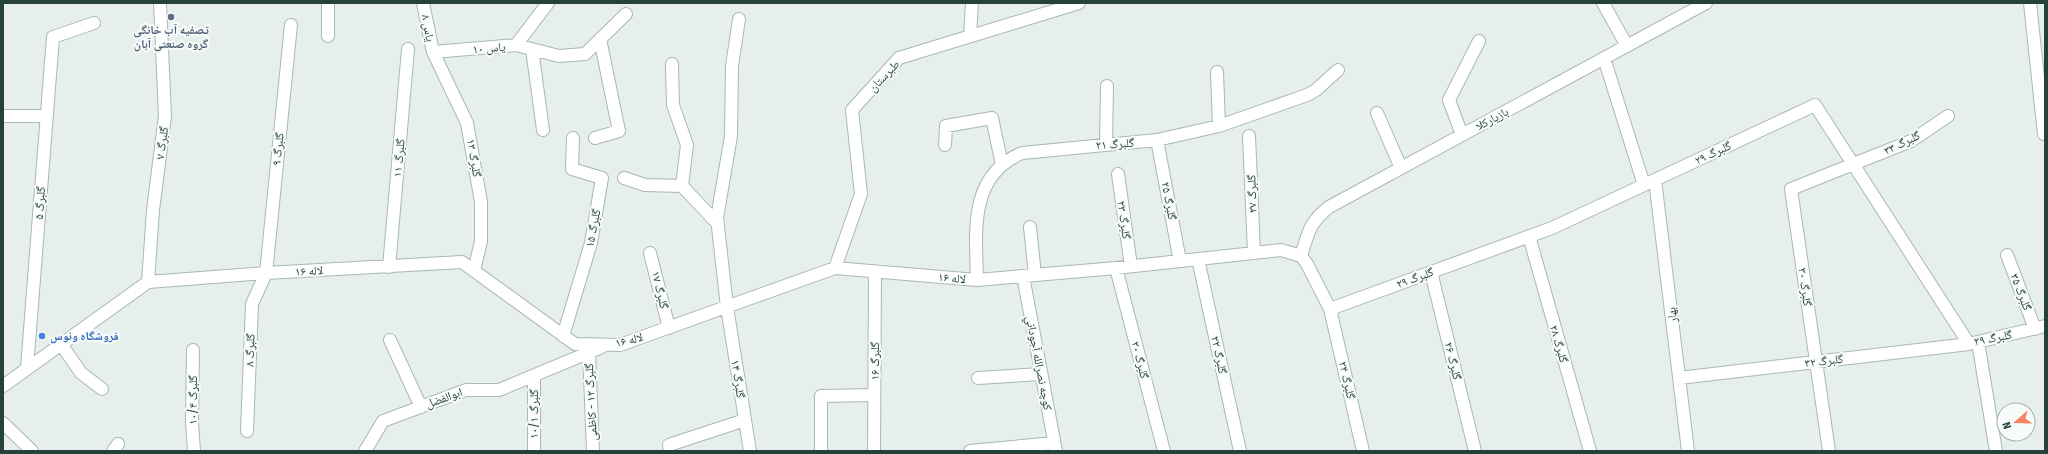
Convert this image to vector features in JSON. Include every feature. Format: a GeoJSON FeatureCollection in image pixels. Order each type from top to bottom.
{"type":"FeatureCollection","features":[{"type":"Feature","properties":{"kind":"street","name":"گلبرگ ۷"},"geometry":{"type":"LineString","coordinates":[[148,282],[153,210],[166,116],[160,3]]}},
{"type":"Feature","properties":{"kind":"street"},"geometry":{"type":"LineString","coordinates":[[328,3],[328,36]]}},
{"type":"Feature","properties":{"kind":"street","name":"یاس ۸"},"geometry":{"type":"LineString","coordinates":[[423,3],[433,52]]}},
{"type":"Feature","properties":{"kind":"street","name":"یاس ۱۰"},"geometry":{"type":"LineString","coordinates":[[433,52],[516,45],[548,3]]}},
{"type":"Feature","properties":{"kind":"street"},"geometry":{"type":"LineString","coordinates":[[970,36],[972,3]]}},
{"type":"Feature","properties":{"kind":"street","name":"طبرستان"},"geometry":{"type":"LineString","coordinates":[[835,268],[861,194],[852,110],[898,58],[1079,3]]}},
{"type":"Feature","properties":{"kind":"street"},"geometry":{"type":"LineString","coordinates":[[1603,3],[1627,46]]}},
{"type":"Feature","properties":{"kind":"street","name":"بازیارکلا"},"geometry":{"type":"LineString","coordinates":[[1301,256],[1309,230],[1316,218],[1329,207],[1706,3]]}},
{"type":"Feature","properties":{"kind":"street"},"geometry":{"type":"LineString","coordinates":[[2030,3],[2044,134]]}},
{"type":"Feature","properties":{"kind":"street"},"geometry":{"type":"LineString","coordinates":[[516,45],[559,56],[585,54],[626,14]]}},
{"type":"Feature","properties":{"kind":"street","name":"گلبرگ ۱۴"},"geometry":{"type":"LineString","coordinates":[[739,18],[732,66],[731,136],[717,218],[727,307],[750,451]]}},
{"type":"Feature","properties":{"kind":"street","name":"گلبرگ ۵"},"geometry":{"type":"LineString","coordinates":[[27,368],[52,37],[94,23]]}},
{"type":"Feature","properties":{"kind":"street","name":"گلبرگ ۹"},"geometry":{"type":"LineString","coordinates":[[266,273],[291,25]]}},
{"type":"Feature","properties":{"kind":"street"},"geometry":{"type":"LineString","coordinates":[[595,138],[619,131],[600,39]]}},
{"type":"Feature","properties":{"kind":"street"},"geometry":{"type":"LineString","coordinates":[[1462,135],[1449,100],[1479,41]]}},
{"type":"Feature","properties":{"kind":"street","name":"گلبرگ ۱۱"},"geometry":{"type":"LineString","coordinates":[[389,267],[408,49]]}},
{"type":"Feature","properties":{"kind":"street"},"geometry":{"type":"LineString","coordinates":[[532,49],[543,130]]}},
{"type":"Feature","properties":{"kind":"street","name":"گلبرگ ۱۳"},"geometry":{"type":"LineString","coordinates":[[433,52],[469,131],[482,202],[481,241],[474,271]]}},
{"type":"Feature","properties":{"kind":"street","name":"بهار"},"geometry":{"type":"LineString","coordinates":[[1604,58],[1650,182],[1679,378],[1688,451]]}},
{"type":"Feature","properties":{"kind":"street"},"geometry":{"type":"LineString","coordinates":[[672,64],[673,105],[687,145],[682,186]]}},
{"type":"Feature","properties":{"kind":"street","name":"گلبرگ ۲۱"},"geometry":{"type":"LineString","coordinates":[[977,280],[976,217],[978,204],[988,183],[1002,165],[1011,157],[1022,153],[1157,140],[1219,126],[1302,98],[1316,90],[1338,70]]}},
{"type":"Feature","properties":{"kind":"street"},"geometry":{"type":"LineString","coordinates":[[1217,72],[1219,126]]}},
{"type":"Feature","properties":{"kind":"street"},"geometry":{"type":"LineString","coordinates":[[1106,144],[1107,86]]}},
{"type":"Feature","properties":{"kind":"street","name":"گلبرگ ۲۹"},"geometry":{"type":"LineString","coordinates":[[1330,308],[1552,228],[1815,105],[1974,343],[2040,328]]}},
{"type":"Feature","properties":{"kind":"street"},"geometry":{"type":"LineString","coordinates":[[1377,113],[1401,168]]}},
{"type":"Feature","properties":{"kind":"street"},"geometry":{"type":"LineString","coordinates":[[3,116],[46,116]]}},
{"type":"Feature","properties":{"kind":"street","name":"گلبرگ ۳۳"},"geometry":{"type":"LineString","coordinates":[[1853,164],[1911,141],[1948,116]]}},
{"type":"Feature","properties":{"kind":"street"},"geometry":{"type":"LineString","coordinates":[[945,145],[946,126],[992,118],[1002,165]]}},
{"type":"Feature","properties":{"kind":"street","name":"گلبرگ ۲۷"},"geometry":{"type":"LineString","coordinates":[[1249,136],[1254,253]]}},
{"type":"Feature","properties":{"kind":"street","name":"گلبرگ ۱۵"},"geometry":{"type":"LineString","coordinates":[[563,336],[591,243],[602,178],[572,169],[573,138]]}},
{"type":"Feature","properties":{"kind":"street","name":"گلبرگ ۲۵"},"geometry":{"type":"LineString","coordinates":[[1157,140],[1180,261]]}},
{"type":"Feature","properties":{"kind":"street","name":"گلبرگ ۳۰"},"geometry":{"type":"LineString","coordinates":[[1829,451],[1791,189],[1853,164]]}},
{"type":"Feature","properties":{"kind":"street","name":"گلبرگ ۲۳"},"geometry":{"type":"LineString","coordinates":[[1118,174],[1131,266]]}},
{"type":"Feature","properties":{"kind":"street"},"geometry":{"type":"LineString","coordinates":[[624,178],[645,185],[682,186],[718,224]]}},
{"type":"Feature","properties":{"kind":"street","name":"كوچه نصرالله آجوداني"},"geometry":{"type":"LineString","coordinates":[[1030,227],[1029,275],[1041,374],[1055,447]]}},
{"type":"Feature","properties":{"kind":"street","name":"گلبرگ ۲۸"},"geometry":{"type":"LineString","coordinates":[[1529,236],[1590,451]]}},
{"type":"Feature","properties":{"kind":"street","name":"لاله ۱۶"},"geometry":{"type":"LineString","coordinates":[[148,282],[266,273],[462,262],[574,344],[620,345],[835,268],[977,280],[1116,268],[1281,250],[1301,256]]}},
{"type":"Feature","properties":{"kind":"street","name":"گلبرگ ۱۷"},"geometry":{"type":"LineString","coordinates":[[650,253],[669,328]]}},
{"type":"Feature","properties":{"kind":"street","name":"گلبرگ ۳۵"},"geometry":{"type":"LineString","coordinates":[[2007,255],[2040,328]]}},
{"type":"Feature","properties":{"kind":"street"},"geometry":{"type":"LineString","coordinates":[[1301,256],[1307,264],[1330,308]]}},
{"type":"Feature","properties":{"kind":"street","name":"گلبرگ ۲۲"},"geometry":{"type":"LineString","coordinates":[[1198,259],[1240,451]]}},
{"type":"Feature","properties":{"kind":"street","name":"گلبرگ ۲۰"},"geometry":{"type":"LineString","coordinates":[[1116,268],[1164,451]]}},
{"type":"Feature","properties":{"kind":"street","name":"گلبرگ ۱۶"},"geometry":{"type":"LineString","coordinates":[[874,451],[875,271]]}},
{"type":"Feature","properties":{"kind":"street","name":"گلبرگ ۲۶"},"geometry":{"type":"LineString","coordinates":[[1431,272],[1475,451]]}},
{"type":"Feature","properties":{"kind":"street","name":"گلبرگ ۸"},"geometry":{"type":"LineString","coordinates":[[247,431],[252,304],[266,273]]}},
{"type":"Feature","properties":{"kind":"street"},"geometry":{"type":"LineString","coordinates":[[3,386],[148,282]]}},
{"type":"Feature","properties":{"kind":"street","name":"گلبرگ ۲۴"},"geometry":{"type":"LineString","coordinates":[[1330,308],[1364,451]]}},
{"type":"Feature","properties":{"kind":"street"},"geometry":{"type":"LineString","coordinates":[[390,340],[421,407]]}},
{"type":"Feature","properties":{"kind":"street"},"geometry":{"type":"LineString","coordinates":[[1974,343],[1996,451]]}},
{"type":"Feature","properties":{"kind":"street","name":"گلبرگ ۳۲"},"geometry":{"type":"LineString","coordinates":[[1679,378],[1974,343]]}},
{"type":"Feature","properties":{"kind":"street"},"geometry":{"type":"LineString","coordinates":[[61,344],[81,373],[102,389]]}},
{"type":"Feature","properties":{"kind":"street","name":"ابوالفضل"},"geometry":{"type":"LineString","coordinates":[[365,451],[383,421],[466,390],[499,390],[607,345]]}},
{"type":"Feature","properties":{"kind":"street","name":"گلبرگ ۱۰/۴"},"geometry":{"type":"LineString","coordinates":[[193,350],[192,422],[194,451]]}},
{"type":"Feature","properties":{"kind":"street","name":"گلبرگ ۱۲ - کاظمی"},"geometry":{"type":"LineString","coordinates":[[589,352],[593,451]]}},
{"type":"Feature","properties":{"kind":"street"},"geometry":{"type":"LineString","coordinates":[[978,378],[1041,374]]}},
{"type":"Feature","properties":{"kind":"street","name":"گلبرگ ۱۰/۱"},"geometry":{"type":"LineString","coordinates":[[534,376],[534,451]]}},
{"type":"Feature","properties":{"kind":"street"},"geometry":{"type":"LineString","coordinates":[[822,451],[821,396],[874,396]]}},
{"type":"Feature","properties":{"kind":"street"},"geometry":{"type":"LineString","coordinates":[[670,451],[670,445],[745,420]]}},
{"type":"Feature","properties":{"kind":"street"},"geometry":{"type":"LineString","coordinates":[[3,423],[32,451]]}},
{"type":"Feature","properties":{"kind":"street"},"geometry":{"type":"LineString","coordinates":[[970,451],[1055,447]]}},
{"type":"Feature","properties":{"kind":"place","name":"تصفیه آب خانگی گروه صنعتی آبان"},"geometry":{"type":"Point","coordinates":[171,17]}},
{"type":"Feature","properties":{"kind":"place","name":"فروشگاه ونوس"},"geometry":{"type":"Point","coordinates":[42,336]}}]}
